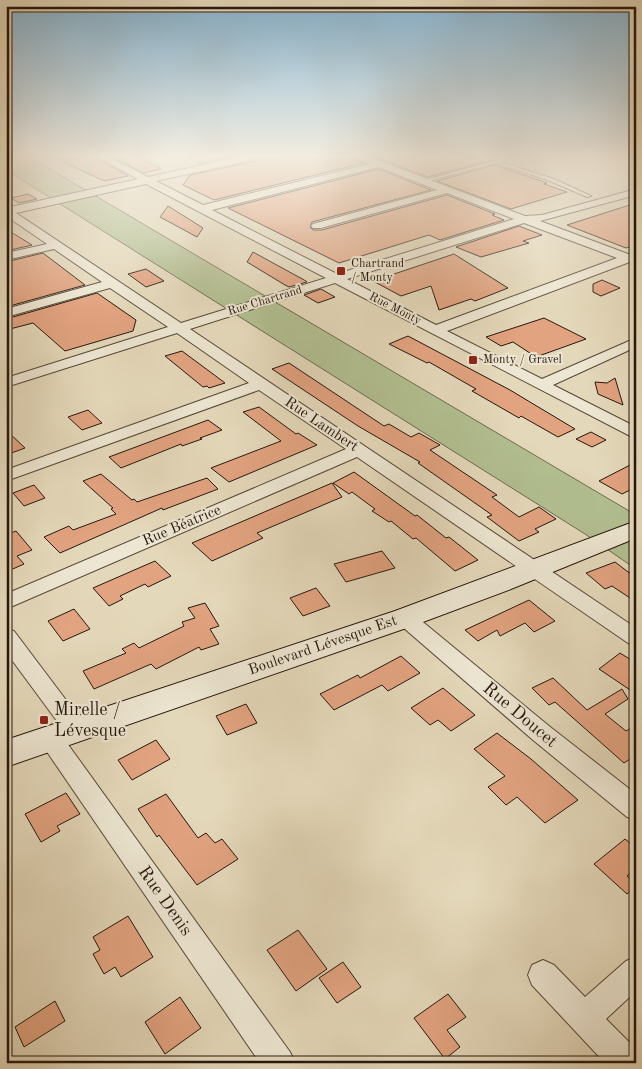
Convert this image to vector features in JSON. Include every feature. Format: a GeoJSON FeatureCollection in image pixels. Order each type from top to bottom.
{"type":"FeatureCollection","features":[{"type":"Feature","properties":{"kind":"street"},"geometry":{"type":"LineString","coordinates":[[7,212],[34,206]]}},
{"type":"Feature","properties":{"kind":"street","name":"Rue Monty"},"geometry":{"type":"LineString","coordinates":[[196,206],[636,434]]}},
{"type":"Feature","properties":{"kind":"street"},"geometry":{"type":"LineString","coordinates":[[202,209],[214,206]]}},
{"type":"Feature","properties":{"kind":"street"},"geometry":{"type":"LineString","coordinates":[[316,226],[389,206]]}},
{"type":"Feature","properties":{"kind":"street"},"geometry":{"type":"LineString","coordinates":[[489,206],[631,256]]}},
{"type":"Feature","properties":{"kind":"street","name":"Rue Chartrand"},"geometry":{"type":"LineString","coordinates":[[524,219],[523,216],[529,212],[552,206]]}},
{"type":"Feature","properties":{"kind":"street","name":"Rue Chartrand"},"geometry":{"type":"LineString","coordinates":[[6,383],[524,219],[542,218],[586,206]]}},
{"type":"Feature","properties":{"kind":"street","name":"Rue Lambert"},"geometry":{"type":"LineString","coordinates":[[7,212],[636,638]]}},
{"type":"Feature","properties":{"kind":"street"},"geometry":{"type":"LineString","coordinates":[[6,257],[56,245]]}},
{"type":"Feature","properties":{"kind":"street"},"geometry":{"type":"LineString","coordinates":[[436,330],[631,256]]}},
{"type":"Feature","properties":{"kind":"street"},"geometry":{"type":"LineString","coordinates":[[6,313],[113,283]]}},
{"type":"Feature","properties":{"kind":"street"},"geometry":{"type":"LineString","coordinates":[[540,385],[636,342]]}},
{"type":"Feature","properties":{"kind":"street"},"geometry":{"type":"LineString","coordinates":[[6,476],[261,384]]}},
{"type":"Feature","properties":{"kind":"street","name":"Rue Béatrice"},"geometry":{"type":"LineString","coordinates":[[6,602],[359,450]]}},
{"type":"Feature","properties":{"kind":"street","name":"Boulevard Lévesque Est"},"geometry":{"type":"LineString","coordinates":[[6,754],[405,618],[534,570],[636,529]]}},
{"type":"Feature","properties":{"kind":"street","name":"Rue Doucet"},"geometry":{"type":"LineString","coordinates":[[405,618],[541,733],[636,809]]}},
{"type":"Feature","properties":{"kind":"street","name":"Rue Denis"},"geometry":{"type":"LineString","coordinates":[[6,636],[64,735],[279,1063]]}},
{"type":"Feature","properties":{"kind":"street"},"geometry":{"type":"LineString","coordinates":[[585,1018],[636,971]]}},
{"type":"Feature","properties":{"kind":"street"},"geometry":{"type":"LineString","coordinates":[[543,975],[627,1063]]}},
{"type":"Feature","properties":{"kind":"green space"},"geometry":{"type":"Polygon","coordinates":[[[63,206],[112,206],[636,515],[636,569],[585,534],[63,206]]]}},
{"type":"Feature","properties":{"kind":"building"},"geometry":{"type":"Polygon","coordinates":[[[168,206],[203,228],[197,237],[160,217],[168,206]]]}},
{"type":"Feature","properties":{"kind":"building"},"geometry":{"type":"Polygon","coordinates":[[[236,206],[372,206],[312,222],[310,227],[313,230],[322,230],[408,206],[475,206],[495,214],[492,215],[504,220],[440,240],[429,235],[339,263],[228,208],[236,206]]]}},
{"type":"Feature","properties":{"kind":"building"},"geometry":{"type":"Polygon","coordinates":[[[503,206],[521,206],[511,209],[503,206]]]}},
{"type":"Feature","properties":{"kind":"building"},"geometry":{"type":"Polygon","coordinates":[[[627,206],[636,206],[636,245],[626,248],[567,225],[627,206]]]}},
{"type":"Feature","properties":{"kind":"building"},"geometry":{"type":"Polygon","coordinates":[[[519,226],[542,235],[523,241],[529,243],[481,257],[456,247],[519,226]]]}},
{"type":"Feature","properties":{"kind":"building"},"geometry":{"type":"Polygon","coordinates":[[[6,229],[32,245],[6,251],[6,229]]]}},
{"type":"Feature","properties":{"kind":"building"},"geometry":{"type":"Polygon","coordinates":[[[253,252],[307,282],[289,287],[285,285],[247,262],[253,252]]]}},
{"type":"Feature","properties":{"kind":"building"},"geometry":{"type":"Polygon","coordinates":[[[43,253],[85,285],[6,307],[6,262],[43,253]]]}},
{"type":"Feature","properties":{"kind":"building"},"geometry":{"type":"Polygon","coordinates":[[[454,254],[508,288],[475,301],[471,299],[439,310],[431,286],[401,296],[373,281],[454,254]]]}},
{"type":"Feature","properties":{"kind":"building"},"geometry":{"type":"Polygon","coordinates":[[[146,269],[164,281],[146,287],[128,274],[146,269]]]}},
{"type":"Feature","properties":{"kind":"building"},"geometry":{"type":"Polygon","coordinates":[[[602,280],[620,288],[601,296],[593,292],[593,284],[602,280]]]}},
{"type":"Feature","properties":{"kind":"building"},"geometry":{"type":"Polygon","coordinates":[[[321,289],[335,297],[318,303],[304,295],[321,289]]]}},
{"type":"Feature","properties":{"kind":"building"},"geometry":{"type":"Polygon","coordinates":[[[97,293],[136,320],[133,331],[65,351],[33,323],[6,330],[6,319],[97,293]]]}},
{"type":"Feature","properties":{"kind":"building"},"geometry":{"type":"Polygon","coordinates":[[[544,318],[586,339],[536,357],[513,342],[501,346],[486,337],[544,318]]]}},
{"type":"Feature","properties":{"kind":"building"},"geometry":{"type":"Polygon","coordinates":[[[408,336],[510,390],[575,429],[558,437],[521,416],[519,418],[472,391],[476,389],[429,362],[427,363],[389,344],[408,336]]]}},
{"type":"Feature","properties":{"kind":"building"},"geometry":{"type":"Polygon","coordinates":[[[182,351],[225,383],[209,388],[207,386],[203,387],[165,356],[182,351]]]}},
{"type":"Feature","properties":{"kind":"building"},"geometry":{"type":"Polygon","coordinates":[[[289,363],[384,426],[389,424],[411,437],[419,433],[440,445],[430,450],[497,495],[492,497],[519,517],[539,507],[556,519],[535,529],[539,532],[519,541],[487,517],[492,515],[418,463],[420,462],[358,426],[272,369],[289,363]]]}},
{"type":"Feature","properties":{"kind":"building"},"geometry":{"type":"Polygon","coordinates":[[[615,378],[623,405],[598,394],[595,382],[607,383],[615,378]]]}},
{"type":"Feature","properties":{"kind":"building"},"geometry":{"type":"Polygon","coordinates":[[[259,407],[296,434],[298,433],[317,445],[229,482],[211,468],[281,441],[243,412],[259,407]]]}},
{"type":"Feature","properties":{"kind":"building"},"geometry":{"type":"Polygon","coordinates":[[[88,410],[102,423],[82,430],[68,417],[88,410]]]}},
{"type":"Feature","properties":{"kind":"building"},"geometry":{"type":"Polygon","coordinates":[[[208,420],[222,430],[121,468],[109,457],[208,420]]]}},
{"type":"Feature","properties":{"kind":"building"},"geometry":{"type":"Polygon","coordinates":[[[6,430],[25,448],[6,455],[6,430]]]}},
{"type":"Feature","properties":{"kind":"building"},"geometry":{"type":"Polygon","coordinates":[[[591,432],[606,440],[592,447],[576,439],[591,432]]]}},
{"type":"Feature","properties":{"kind":"building"},"geometry":{"type":"Polygon","coordinates":[[[636,462],[636,487],[622,494],[599,481],[636,462]]]}},
{"type":"Feature","properties":{"kind":"building"},"geometry":{"type":"Polygon","coordinates":[[[354,472],[415,516],[417,515],[446,538],[449,537],[478,560],[455,571],[416,538],[413,539],[391,521],[389,522],[372,511],[375,509],[352,492],[349,494],[333,483],[354,472]]]}},
{"type":"Feature","properties":{"kind":"building"},"geometry":{"type":"Polygon","coordinates":[[[101,474],[137,502],[207,478],[218,489],[163,510],[162,508],[60,553],[44,537],[69,526],[73,530],[116,514],[111,509],[113,508],[83,481],[101,474]]]}},
{"type":"Feature","properties":{"kind":"building"},"geometry":{"type":"Polygon","coordinates":[[[332,483],[342,497],[257,533],[263,538],[212,561],[192,543],[332,483]]]}},
{"type":"Feature","properties":{"kind":"building"},"geometry":{"type":"Polygon","coordinates":[[[34,485],[45,498],[24,506],[13,493],[34,485]]]}},
{"type":"Feature","properties":{"kind":"building"},"geometry":{"type":"Polygon","coordinates":[[[16,531],[32,550],[17,556],[24,564],[6,572],[6,535],[16,531]]]}},
{"type":"Feature","properties":{"kind":"building"},"geometry":{"type":"Polygon","coordinates":[[[382,551],[395,568],[346,582],[334,564],[382,551]]]}},
{"type":"Feature","properties":{"kind":"building"},"geometry":{"type":"Polygon","coordinates":[[[155,561],[171,576],[148,587],[145,584],[120,596],[123,599],[109,606],[93,588],[155,561]]]}},
{"type":"Feature","properties":{"kind":"building"},"geometry":{"type":"Polygon","coordinates":[[[615,562],[636,578],[636,602],[612,586],[605,589],[586,573],[615,562]]]}},
{"type":"Feature","properties":{"kind":"building"},"geometry":{"type":"Polygon","coordinates":[[[316,588],[330,606],[303,616],[290,598],[316,588]]]}},
{"type":"Feature","properties":{"kind":"building"},"geometry":{"type":"Polygon","coordinates":[[[529,600],[555,621],[534,632],[525,623],[500,636],[497,630],[478,641],[465,630],[529,600]]]}},
{"type":"Feature","properties":{"kind":"building"},"geometry":{"type":"Polygon","coordinates":[[[205,603],[219,626],[210,629],[219,644],[201,650],[199,647],[156,669],[151,664],[94,689],[83,671],[126,653],[122,649],[134,643],[139,648],[184,626],[182,622],[195,618],[188,608],[205,603]]]}},
{"type":"Feature","properties":{"kind":"building"},"geometry":{"type":"Polygon","coordinates":[[[74,609],[90,629],[63,641],[48,621],[74,609]]]}},
{"type":"Feature","properties":{"kind":"building"},"geometry":{"type":"Polygon","coordinates":[[[620,653],[636,663],[636,694],[599,669],[620,653]]]}},
{"type":"Feature","properties":{"kind":"building"},"geometry":{"type":"Polygon","coordinates":[[[401,656],[420,673],[388,691],[382,685],[334,710],[320,694],[358,675],[360,678],[401,656]]]}},
{"type":"Feature","properties":{"kind":"building"},"geometry":{"type":"Polygon","coordinates":[[[553,678],[587,710],[622,689],[628,699],[605,714],[626,731],[636,725],[636,755],[624,763],[555,702],[549,705],[532,688],[553,678]]]}},
{"type":"Feature","properties":{"kind":"building"},"geometry":{"type":"Polygon","coordinates":[[[443,688],[475,715],[451,731],[438,720],[430,725],[411,708],[443,688]]]}},
{"type":"Feature","properties":{"kind":"building"},"geometry":{"type":"Polygon","coordinates":[[[246,704],[257,723],[227,735],[216,716],[246,704]]]}},
{"type":"Feature","properties":{"kind":"building"},"geometry":{"type":"Polygon","coordinates":[[[497,733],[531,759],[578,800],[545,823],[517,797],[506,805],[488,787],[505,776],[474,749],[497,733]]]}},
{"type":"Feature","properties":{"kind":"building"},"geometry":{"type":"Polygon","coordinates":[[[156,740],[170,759],[132,780],[118,760],[156,740]]]}},
{"type":"Feature","properties":{"kind":"building"},"geometry":{"type":"Polygon","coordinates":[[[66,793],[80,814],[57,826],[60,831],[41,842],[25,814],[66,793]]]}},
{"type":"Feature","properties":{"kind":"building"},"geometry":{"type":"Polygon","coordinates":[[[166,794],[198,838],[206,833],[215,843],[222,839],[238,859],[197,885],[159,835],[157,837],[138,809],[166,794]]]}},
{"type":"Feature","properties":{"kind":"building"},"geometry":{"type":"Polygon","coordinates":[[[625,839],[636,848],[636,869],[627,876],[636,883],[636,886],[627,894],[594,864],[625,839]]]}},
{"type":"Feature","properties":{"kind":"building"},"geometry":{"type":"Polygon","coordinates":[[[128,916],[153,957],[121,977],[115,967],[104,974],[93,954],[100,950],[93,937],[128,916]]]}},
{"type":"Feature","properties":{"kind":"building"},"geometry":{"type":"Polygon","coordinates":[[[298,930],[327,969],[296,991],[267,950],[298,930]]]}},
{"type":"Feature","properties":{"kind":"building"},"geometry":{"type":"Polygon","coordinates":[[[343,962],[361,987],[337,1003],[319,978],[343,962]]]}},
{"type":"Feature","properties":{"kind":"building"},"geometry":{"type":"Polygon","coordinates":[[[448,994],[466,1017],[447,1030],[460,1047],[445,1059],[414,1018],[448,994]]]}},
{"type":"Feature","properties":{"kind":"building"},"geometry":{"type":"Polygon","coordinates":[[[180,997],[201,1028],[165,1054],[145,1022],[180,997]]]}},
{"type":"Feature","properties":{"kind":"building"},"geometry":{"type":"Polygon","coordinates":[[[55,1001],[65,1021],[24,1047],[15,1027],[55,1001]]]}},
{"type":"Feature","properties":{"kind":"place","name":"Chartrand / Monty"},"geometry":{"type":"Point","coordinates":[341,271]}},
{"type":"Feature","properties":{"kind":"place","name":"Monty / Gravel"},"geometry":{"type":"Point","coordinates":[473,360]}},
{"type":"Feature","properties":{"kind":"place","name":"Mirelle / Lévesque"},"geometry":{"type":"Point","coordinates":[44,720]}}]}
